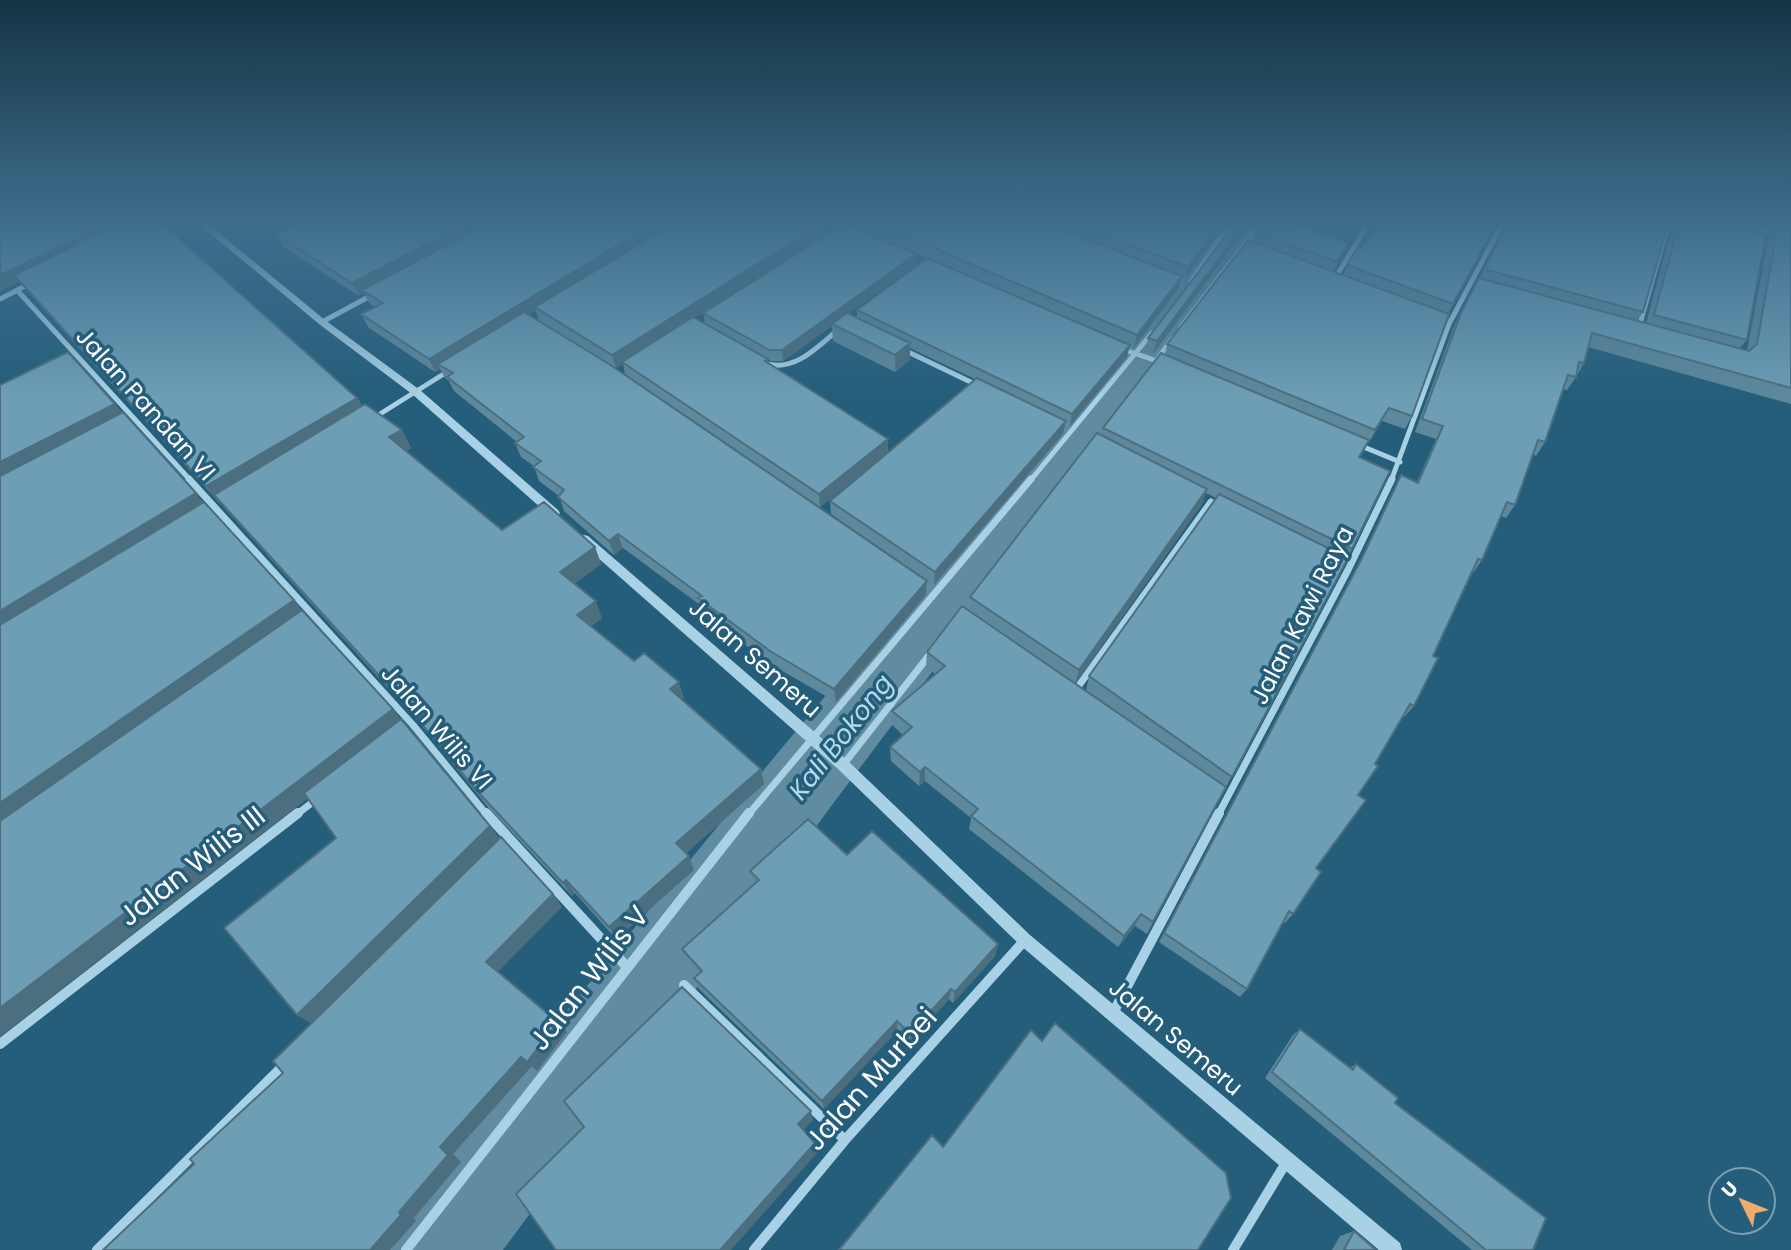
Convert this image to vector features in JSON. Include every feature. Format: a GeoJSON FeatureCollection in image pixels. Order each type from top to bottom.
{"type":"FeatureCollection","features":[{"type":"Feature","properties":{"kind":"street"},"geometry":{"type":"LineString","coordinates":[[0,299],[32,282]]}},
{"type":"Feature","properties":{"kind":"street"},"geometry":{"type":"LineString","coordinates":[[274,282],[416,392],[562,520]]}},
{"type":"Feature","properties":{"kind":"street"},"geometry":{"type":"LineString","coordinates":[[1188,287],[1191,282]]}},
{"type":"Feature","properties":{"kind":"street"},"geometry":{"type":"LineString","coordinates":[[1149,370],[1153,359],[1212,282]]}},
{"type":"Feature","properties":{"kind":"street"},"geometry":{"type":"LineString","coordinates":[[1338,282],[1346,285]]}},
{"type":"Feature","properties":{"kind":"street","name":"Jalan Kawi Raya"},"geometry":{"type":"LineString","coordinates":[[1112,1014],[1348,570],[1400,462],[1449,324],[1470,282]]}},
{"type":"Feature","properties":{"kind":"street"},"geometry":{"type":"LineString","coordinates":[[1638,331],[1652,282]]}},
{"type":"Feature","properties":{"kind":"street"},"geometry":{"type":"LineString","coordinates":[[1469,285],[1482,289]]}},
{"type":"Feature","properties":{"kind":"street"},"geometry":{"type":"LineString","coordinates":[[322,322],[383,289]]}},
{"type":"Feature","properties":{"kind":"street","name":"Jalan Pandan VI"},"geometry":{"type":"LineString","coordinates":[[17,290],[218,513]]}},
{"type":"Feature","properties":{"kind":"street"},"geometry":{"type":"LineString","coordinates":[[1436,319],[1449,324]]}},
{"type":"Feature","properties":{"kind":"street"},"geometry":{"type":"LineString","coordinates":[[757,359],[776,367],[790,365],[847,323]]}},
{"type":"Feature","properties":{"kind":"street","name":"Jalan Wilis V"},"geometry":{"type":"LineString","coordinates":[[406,1250],[626,966],[1137,355],[1158,326]]}},
{"type":"Feature","properties":{"kind":"street"},"geometry":{"type":"LineString","coordinates":[[1625,328],[1651,335]]}},
{"type":"Feature","properties":{"kind":"street"},"geometry":{"type":"LineString","coordinates":[[1111,344],[1168,365]]}},
{"type":"Feature","properties":{"kind":"street"},"geometry":{"type":"LineString","coordinates":[[894,345],[988,390]]}},
{"type":"Feature","properties":{"kind":"street"},"geometry":{"type":"LineString","coordinates":[[71,368],[83,362]]}},
{"type":"Feature","properties":{"kind":"street"},"geometry":{"type":"LineString","coordinates":[[369,421],[461,363]]}},
{"type":"Feature","properties":{"kind":"street"},"geometry":{"type":"LineString","coordinates":[[966,393],[976,384]]}},
{"type":"Feature","properties":{"kind":"street"},"geometry":{"type":"LineString","coordinates":[[126,428],[137,422]]}},
{"type":"Feature","properties":{"kind":"street"},"geometry":{"type":"LineString","coordinates":[[1059,426],[1071,432]]}},
{"type":"Feature","properties":{"kind":"street"},"geometry":{"type":"LineString","coordinates":[[1350,441],[1400,462]]}},
{"type":"Feature","properties":{"kind":"street"},"geometry":{"type":"LineString","coordinates":[[1199,496],[1223,508]]}},
{"type":"Feature","properties":{"kind":"street"},"geometry":{"type":"LineString","coordinates":[[1077,692],[1211,502]]}},
{"type":"Feature","properties":{"kind":"street"},"geometry":{"type":"LineString","coordinates":[[207,520],[230,506]]}},
{"type":"Feature","properties":{"kind":"street","name":"Jalan Wilis VI"},"geometry":{"type":"LineString","coordinates":[[218,513],[413,725],[509,841],[626,966]]}},
{"type":"Feature","properties":{"kind":"street","name":"Jalan Semeru"},"geometry":{"type":"LineString","coordinates":[[572,529],[838,761],[1025,940],[1393,1250]]}},
{"type":"Feature","properties":{"kind":"street"},"geometry":{"type":"LineString","coordinates":[[1336,564],[1348,570]]}},
{"type":"Feature","properties":{"kind":"street"},"geometry":{"type":"LineString","coordinates":[[925,587],[936,594]]}},
{"type":"Feature","properties":{"kind":"street"},"geometry":{"type":"LineString","coordinates":[[303,626],[314,618]]}},
{"type":"Feature","properties":{"kind":"street"},"geometry":{"type":"LineString","coordinates":[[838,761],[937,646]]}},
{"type":"Feature","properties":{"kind":"street"},"geometry":{"type":"LineString","coordinates":[[1066,685],[1087,699]]}},
{"type":"Feature","properties":{"kind":"street"},"geometry":{"type":"LineString","coordinates":[[402,733],[413,725]]}},
{"type":"Feature","properties":{"kind":"street"},"geometry":{"type":"LineString","coordinates":[[1217,791],[1227,799]]}},
{"type":"Feature","properties":{"kind":"street","name":"Jalan Wilis III"},"geometry":{"type":"LineString","coordinates":[[0,1044],[326,792]]}},
{"type":"Feature","properties":{"kind":"street"},"geometry":{"type":"LineString","coordinates":[[500,851],[509,841]]}},
{"type":"Feature","properties":{"kind":"street","name":"Jalan Murbei"},"geometry":{"type":"LineString","coordinates":[[754,1250],[845,1140],[1025,940]]}},
{"type":"Feature","properties":{"kind":"street"},"geometry":{"type":"LineString","coordinates":[[684,985],[845,1140]]}},
{"type":"Feature","properties":{"kind":"street"},"geometry":{"type":"LineString","coordinates":[[97,1250],[293,1055]]}},
{"type":"Feature","properties":{"kind":"street"},"geometry":{"type":"LineString","coordinates":[[1233,1250],[1287,1161]]}},
{"type":"Feature","properties":{"kind":"building"},"geometry":{"type":"Polygon","coordinates":[[[21,282],[228,282],[357,398],[206,486],[21,282]]]}},
{"type":"Feature","properties":{"kind":"building"},"geometry":{"type":"Polygon","coordinates":[[[377,282],[556,282],[429,359],[361,314],[383,303],[362,290],[377,282]]]}},
{"type":"Feature","properties":{"kind":"building"},"geometry":{"type":"Polygon","coordinates":[[[576,282],[728,282],[612,355],[535,307],[576,282]]]}},
{"type":"Feature","properties":{"kind":"building"},"geometry":{"type":"Polygon","coordinates":[[[752,282],[876,282],[782,350],[769,350],[703,313],[752,282]]]}},
{"type":"Feature","properties":{"kind":"building"},"geometry":{"type":"Polygon","coordinates":[[[894,282],[984,282],[1130,345],[1072,414],[857,310],[894,282]]]}},
{"type":"Feature","properties":{"kind":"building"},"geometry":{"type":"Polygon","coordinates":[[[1014,282],[1177,282],[1137,335],[1014,282]]]}},
{"type":"Feature","properties":{"kind":"building"},"geometry":{"type":"Polygon","coordinates":[[[1190,282],[1201,282],[1157,341],[1148,338],[1190,282]]]}},
{"type":"Feature","properties":{"kind":"building"},"geometry":{"type":"Polygon","coordinates":[[[1215,282],[1363,282],[1449,314],[1412,416],[1389,408],[1375,430],[1167,344],[1215,282]]]}},
{"type":"Feature","properties":{"kind":"building"},"geometry":{"type":"Polygon","coordinates":[[[1394,282],[1465,282],[1453,304],[1394,282]]]}},
{"type":"Feature","properties":{"kind":"building"},"geometry":{"type":"Polygon","coordinates":[[[1477,282],[1495,282],[1749,351],[1757,344],[1768,282],[1791,282],[1791,388],[1592,333],[1584,363],[1579,362],[1576,377],[1568,375],[1545,442],[1538,440],[1515,505],[1507,502],[1482,560],[1478,559],[1433,656],[1438,658],[1414,706],[1410,704],[1375,764],[1378,766],[1358,795],[1366,800],[1316,868],[1321,872],[1293,914],[1289,911],[1247,989],[1164,933],[1361,560],[1401,475],[1418,483],[1443,426],[1422,419],[1461,313],[1477,282]]]}},
{"type":"Feature","properties":{"kind":"building"},"geometry":{"type":"Polygon","coordinates":[[[1533,282],[1651,282],[1643,312],[1533,282]]]}},
{"type":"Feature","properties":{"kind":"building"},"geometry":{"type":"Polygon","coordinates":[[[1663,282],[1757,282],[1747,340],[1654,315],[1663,282]]]}},
{"type":"Feature","properties":{"kind":"building"},"geometry":{"type":"Polygon","coordinates":[[[524,312],[609,364],[927,581],[834,689],[770,651],[698,598],[702,596],[618,534],[609,541],[558,497],[564,490],[533,467],[541,461],[515,443],[524,437],[447,377],[453,373],[438,364],[524,312]]]}},
{"type":"Feature","properties":{"kind":"building"},"geometry":{"type":"Polygon","coordinates":[[[847,313],[910,343],[895,355],[832,324],[847,313]]]}},
{"type":"Feature","properties":{"kind":"building"},"geometry":{"type":"Polygon","coordinates":[[[693,317],[768,359],[765,361],[888,439],[819,494],[622,362],[693,317]]]}},
{"type":"Feature","properties":{"kind":"building"},"geometry":{"type":"Polygon","coordinates":[[[68,352],[115,404],[0,462],[0,385],[68,352]]]}},
{"type":"Feature","properties":{"kind":"building"},"geometry":{"type":"Polygon","coordinates":[[[1161,353],[1369,440],[1359,457],[1390,471],[1352,549],[1103,428],[1161,353]]]}},
{"type":"Feature","properties":{"kind":"building"},"geometry":{"type":"Polygon","coordinates":[[[977,378],[1066,421],[935,572],[830,501],[977,378]]]}},
{"type":"Feature","properties":{"kind":"building"},"geometry":{"type":"Polygon","coordinates":[[[365,404],[402,430],[389,437],[502,530],[544,502],[595,547],[560,572],[596,601],[577,615],[634,661],[644,653],[679,682],[670,689],[761,769],[676,843],[689,856],[609,927],[566,880],[563,883],[477,791],[406,705],[214,495],[365,404]]]}},
{"type":"Feature","properties":{"kind":"building"},"geometry":{"type":"Polygon","coordinates":[[[123,412],[196,493],[0,611],[0,476],[123,412]]]}},
{"type":"Feature","properties":{"kind":"building"},"geometry":{"type":"Polygon","coordinates":[[[1097,433],[1207,489],[1079,670],[970,597],[1097,433]]]}},
{"type":"Feature","properties":{"kind":"building"},"geometry":{"type":"Polygon","coordinates":[[[1219,494],[1348,558],[1232,777],[1089,676],[1219,494]]]}},
{"type":"Feature","properties":{"kind":"building"},"geometry":{"type":"Polygon","coordinates":[[[204,502],[294,600],[0,803],[0,625],[204,502]]]}},
{"type":"Feature","properties":{"kind":"building"},"geometry":{"type":"Polygon","coordinates":[[[962,606],[1226,787],[1153,922],[1141,914],[1124,936],[971,816],[978,809],[925,767],[920,772],[890,747],[912,727],[892,711],[945,666],[927,652],[962,606]]]}},
{"type":"Feature","properties":{"kind":"building"},"geometry":{"type":"Polygon","coordinates":[[[302,610],[393,709],[0,1008],[0,821],[302,610]]]}},
{"type":"Feature","properties":{"kind":"building"},"geometry":{"type":"Polygon","coordinates":[[[401,719],[490,826],[297,1015],[224,928],[336,838],[304,793],[401,719]]]}},
{"type":"Feature","properties":{"kind":"building"},"geometry":{"type":"Polygon","coordinates":[[[808,819],[847,855],[872,831],[998,944],[955,992],[951,989],[910,1034],[897,1021],[822,1101],[694,978],[702,971],[682,949],[759,880],[750,871],[808,819]]]}},
{"type":"Feature","properties":{"kind":"building"},"geometry":{"type":"Polygon","coordinates":[[[501,837],[553,894],[486,962],[558,1022],[527,1062],[521,1057],[440,1147],[448,1155],[370,1250],[103,1250],[194,1164],[190,1159],[283,1073],[273,1061],[501,837]]]}},
{"type":"Feature","properties":{"kind":"building"},"geometry":{"type":"Polygon","coordinates":[[[682,987],[811,1111],[798,1124],[815,1143],[720,1250],[556,1250],[516,1194],[584,1127],[564,1101],[682,987]]]}},
{"type":"Feature","properties":{"kind":"building"},"geometry":{"type":"Polygon","coordinates":[[[1055,1023],[1226,1173],[1231,1198],[1198,1250],[839,1250],[932,1135],[943,1147],[1031,1030],[1042,1041],[1055,1023]]]}},
{"type":"Feature","properties":{"kind":"building"},"geometry":{"type":"Polygon","coordinates":[[[1300,1029],[1353,1070],[1356,1064],[1398,1098],[1395,1103],[1546,1218],[1533,1250],[1486,1250],[1272,1072],[1300,1029]]]}},
{"type":"Feature","properties":{"kind":"building"},"geometry":{"type":"Polygon","coordinates":[[[1354,1231],[1376,1250],[1344,1250],[1354,1231]]]}},
{"type":"Feature","properties":{"kind":"waterway","name":"Kali Bokong"},"geometry":{"type":"LineString","coordinates":[[438,1250],[804,780],[1199,282]]}}]}
